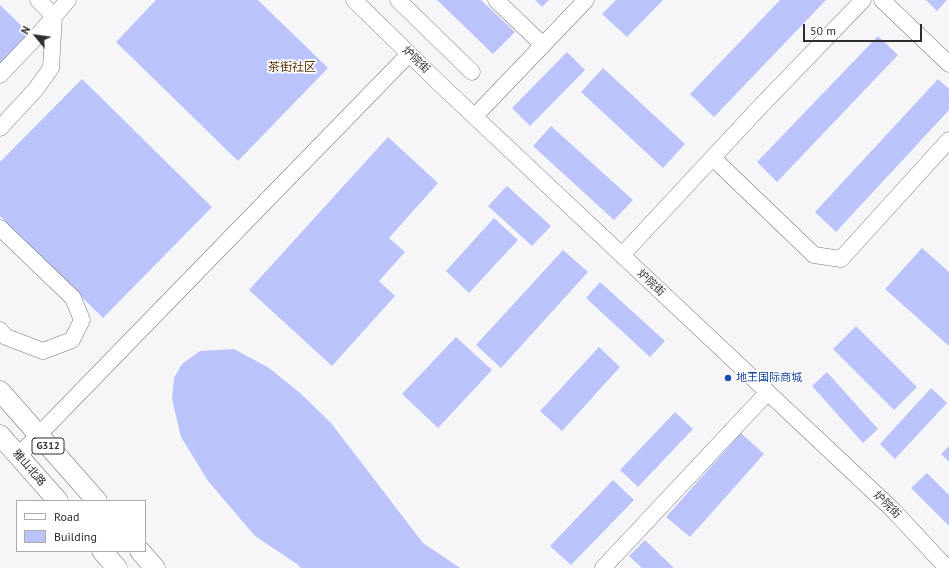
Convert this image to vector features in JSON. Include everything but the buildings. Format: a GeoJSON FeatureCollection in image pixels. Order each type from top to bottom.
{"type":"FeatureCollection","features":[{"type":"Feature","properties":{"kind":"main road","name":"G312"},"geometry":{"type":"LineString","coordinates":[[0,391],[96,500]]}},
{"type":"Feature","properties":{"kind":"main road","name":"雅山北路"},"geometry":{"type":"LineString","coordinates":[[0,435],[57,500]]}},
{"type":"Feature","properties":{"kind":"main road"},"geometry":{"type":"LineString","coordinates":[[103,552],[117,568]]}},
{"type":"Feature","properties":{"kind":"main road"},"geometry":{"type":"LineString","coordinates":[[141,552],[155,568]]}},
{"type":"Feature","properties":{"kind":"street"},"geometry":{"type":"LineString","coordinates":[[0,128],[36,89],[51,68],[54,16],[38,0]]}},
{"type":"Feature","properties":{"kind":"street"},"geometry":{"type":"LineString","coordinates":[[0,75],[39,34],[68,0]]}},
{"type":"Feature","properties":{"kind":"street","name":"炉院街"},"geometry":{"type":"LineString","coordinates":[[354,0],[409,54],[893,510],[947,568]]}},
{"type":"Feature","properties":{"kind":"street"},"geometry":{"type":"LineString","coordinates":[[398,0],[472,72]]}},
{"type":"Feature","properties":{"kind":"street"},"geometry":{"type":"LineString","coordinates":[[496,0],[543,45]]}},
{"type":"Feature","properties":{"kind":"street"},"geometry":{"type":"LineString","coordinates":[[475,116],[586,0]]}},
{"type":"Feature","properties":{"kind":"street"},"geometry":{"type":"LineString","coordinates":[[622,255],[863,0]]}},
{"type":"Feature","properties":{"kind":"street"},"geometry":{"type":"LineString","coordinates":[[882,0],[949,64]]}},
{"type":"Feature","properties":{"kind":"street"},"geometry":{"type":"LineString","coordinates":[[18,456],[409,54]]}},
{"type":"Feature","properties":{"kind":"street"},"geometry":{"type":"LineString","coordinates":[[713,158],[814,255],[841,259],[949,140]]}},
{"type":"Feature","properties":{"kind":"street"},"geometry":{"type":"LineString","coordinates":[[0,228],[73,298],[82,320],[72,340],[43,351],[6,337],[0,330]]}},
{"type":"Feature","properties":{"kind":"street"},"geometry":{"type":"LineString","coordinates":[[604,568],[768,392]]}},
{"type":"Feature","properties":{"kind":"place","name":"地王国际商城"},"geometry":{"type":"Point","coordinates":[728,378]}},
{"type":"Feature","properties":{"kind":"district","name":"茶街社区"},"geometry":{"type":"Point","coordinates":[292,68]}}]}
